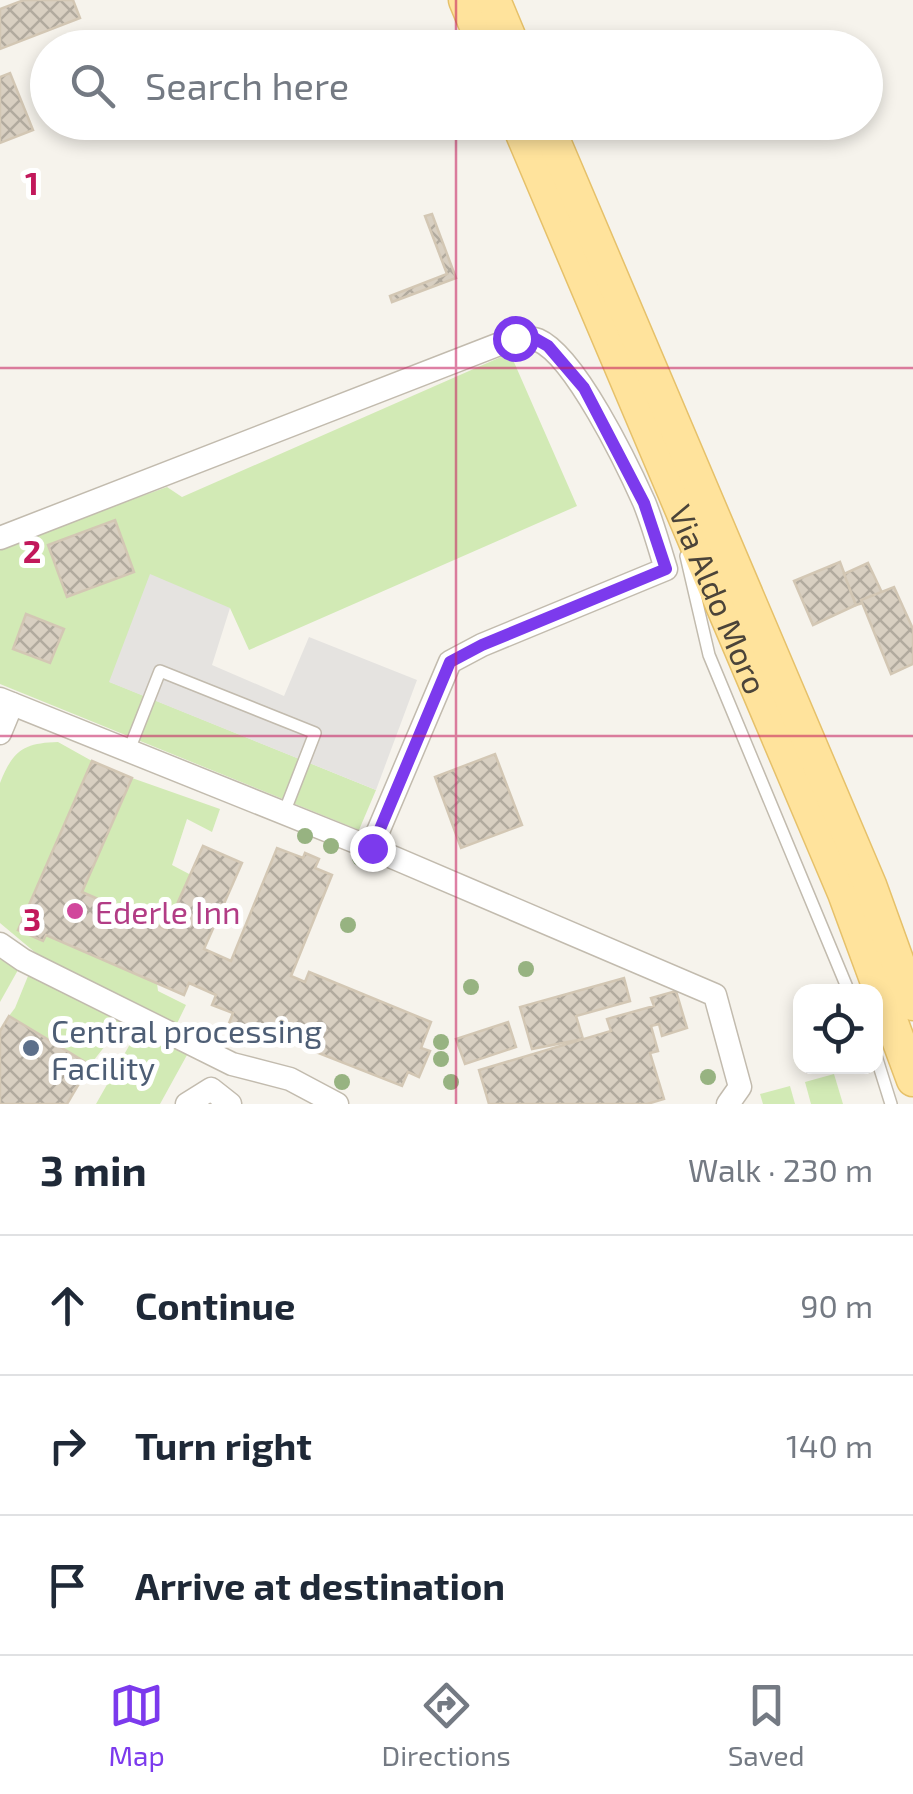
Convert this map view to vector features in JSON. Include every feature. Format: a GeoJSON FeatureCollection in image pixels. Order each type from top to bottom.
{"type":"FeatureCollection","features":[{"type":"Feature","properties":{"kind":"main road"},"geometry":{"type":"LineString","coordinates":[[465,0],[478,30]]}},
{"type":"Feature","properties":{"kind":"main road"},"geometry":{"type":"LineString","coordinates":[[494,0],[506,30]]}},
{"type":"Feature","properties":{"kind":"main road","name":"Via Aldo Moro"},"geometry":{"type":"LineString","coordinates":[[525,140],[844,893],[913,1080]]}},
{"type":"Feature","properties":{"kind":"main road","name":"Via Aldo Moro"},"geometry":{"type":"LineString","coordinates":[[554,140],[870,885],[913,1004]]}},
{"type":"Feature","properties":{"kind":"street"},"geometry":{"type":"LineString","coordinates":[[0,538],[515,338],[534,338],[548,346],[584,388],[644,503],[666,569],[450,662],[372,848]]}},
{"type":"Feature","properties":{"kind":"street"},"geometry":{"type":"LineString","coordinates":[[0,733],[6,701],[372,848],[715,994],[740,1087],[728,1104]]}},
{"type":"Feature","properties":{"kind":"street"},"geometry":{"type":"LineString","coordinates":[[0,944],[24,960],[232,1064],[290,1079],[337,1104]]}},
{"type":"Feature","properties":{"kind":"street"},"geometry":{"type":"LineString","coordinates":[[187,1104],[220,1097],[232,1064]]}},
{"type":"Feature","properties":{"kind":"lane"},"geometry":{"type":"LineString","coordinates":[[670,484],[709,656],[846,984]]}},
{"type":"Feature","properties":{"kind":"lane"},"geometry":{"type":"LineString","coordinates":[[129,750],[160,671],[315,733],[284,813]]}},
{"type":"Feature","properties":{"kind":"lane"},"geometry":{"type":"LineString","coordinates":[[881,1074],[890,1104]]}},
{"type":"Feature","properties":{"kind":"green space"},"geometry":{"type":"Polygon","coordinates":[[[510,353],[577,506],[249,650],[230,608],[110,682],[376,790],[359,830],[0,684],[0,547],[167,487],[182,497],[510,353]]]}},
{"type":"Feature","properties":{"kind":"green space"},"geometry":{"type":"Polygon","coordinates":[[[58,742],[92,761],[18,930],[43,941],[46,935],[157,983],[158,991],[186,1005],[167,1044],[187,1055],[160,1104],[96,1104],[138,1030],[124,1022],[90,1065],[9,1016],[37,954],[0,923],[0,783],[21,751],[36,744],[58,742]]]}},
{"type":"Feature","properties":{"kind":"green space"},"geometry":{"type":"Polygon","coordinates":[[[132,778],[220,809],[212,832],[187,819],[172,865],[191,875],[166,929],[82,892],[132,778]]]}},
{"type":"Feature","properties":{"kind":"green space"},"geometry":{"type":"Polygon","coordinates":[[[0,959],[18,970],[0,1002],[0,959]]]}},
{"type":"Feature","properties":{"kind":"green space"},"geometry":{"type":"Polygon","coordinates":[[[834,1074],[843,1104],[811,1104],[805,1082],[834,1074]]]}},
{"type":"Feature","properties":{"kind":"green space"},"geometry":{"type":"Polygon","coordinates":[[[790,1086],[795,1104],[763,1104],[760,1094],[790,1086]]]}},
{"type":"Feature","properties":{"kind":"shaded area"},"geometry":{"type":"Polygon","coordinates":[[[150,574],[230,608],[212,665],[284,696],[309,637],[417,680],[376,790],[109,682],[150,574]]]}},
{"type":"Feature","properties":{"kind":"building"},"geometry":{"type":"Polygon","coordinates":[[[24,0],[73,0],[80,18],[49,30],[30,30],[30,37],[0,49],[0,9],[24,0]]]}},
{"type":"Feature","properties":{"kind":"building"},"geometry":{"type":"Polygon","coordinates":[[[10,73],[30,131],[0,143],[0,77],[10,73]]]}},
{"type":"Feature","properties":{"kind":"building"},"geometry":{"type":"Polygon","coordinates":[[[432,214],[456,278],[392,302],[390,296],[447,274],[425,216],[432,214]]]}},
{"type":"Feature","properties":{"kind":"building"},"geometry":{"type":"Polygon","coordinates":[[[115,520],[134,572],[67,597],[48,545],[115,520]]]}},
{"type":"Feature","properties":{"kind":"building"},"geometry":{"type":"Polygon","coordinates":[[[840,562],[856,605],[813,625],[794,581],[840,562]]]}},
{"type":"Feature","properties":{"kind":"building"},"geometry":{"type":"Polygon","coordinates":[[[868,563],[884,597],[856,605],[844,574],[868,563]]]}},
{"type":"Feature","properties":{"kind":"building"},"geometry":{"type":"Polygon","coordinates":[[[894,587],[913,629],[913,664],[891,674],[861,600],[894,587]]]}},
{"type":"Feature","properties":{"kind":"building"},"geometry":{"type":"Polygon","coordinates":[[[26,614],[64,629],[50,663],[13,649],[26,614]]]}},
{"type":"Feature","properties":{"kind":"building"},"geometry":{"type":"Polygon","coordinates":[[[495,754],[522,825],[461,848],[435,777],[495,754]]]}},
{"type":"Feature","properties":{"kind":"building","name":"Ederle Inn"},"geometry":{"type":"Polygon","coordinates":[[[92,761],[132,778],[82,892],[166,929],[203,846],[242,863],[204,949],[231,961],[277,848],[303,858],[305,853],[319,859],[315,868],[332,875],[291,976],[305,982],[309,972],[431,1022],[421,1048],[430,1051],[419,1077],[408,1072],[402,1086],[250,1026],[245,1038],[226,1031],[233,1013],[212,1005],[216,995],[189,983],[184,995],[46,935],[43,941],[18,930],[92,761]]]}},
{"type":"Feature","properties":{"kind":"building"},"geometry":{"type":"Polygon","coordinates":[[[624,978],[630,1001],[576,1016],[583,1039],[532,1049],[520,1007],[624,978]]]}},
{"type":"Feature","properties":{"kind":"building"},"geometry":{"type":"Polygon","coordinates":[[[676,991],[687,1028],[662,1036],[659,1024],[651,1026],[658,1051],[650,1053],[664,1099],[647,1104],[489,1104],[479,1070],[611,1031],[607,1019],[654,1006],[651,998],[676,991]]]}},
{"type":"Feature","properties":{"kind":"building","name":"Central processing Facility"},"geometry":{"type":"Polygon","coordinates":[[[9,1016],[90,1065],[67,1104],[0,1104],[0,1031],[9,1016]]]}},
{"type":"Feature","properties":{"kind":"building"},"geometry":{"type":"Polygon","coordinates":[[[508,1022],[516,1047],[465,1064],[456,1039],[508,1022]]]}},
{"type":"Feature","properties":{"kind":"place","name":"Ederle Inn"},"geometry":{"type":"Point","coordinates":[75,911]}},
{"type":"Feature","properties":{"kind":"place","name":"Central processing Facility"},"geometry":{"type":"Point","coordinates":[31,1048]}},
{"type":"Feature","properties":{"kind":"route"},"geometry":{"type":"LineString","coordinates":[[372,848],[450,662],[666,569],[644,503],[584,388],[548,346],[534,338],[515,338]]}}]}
